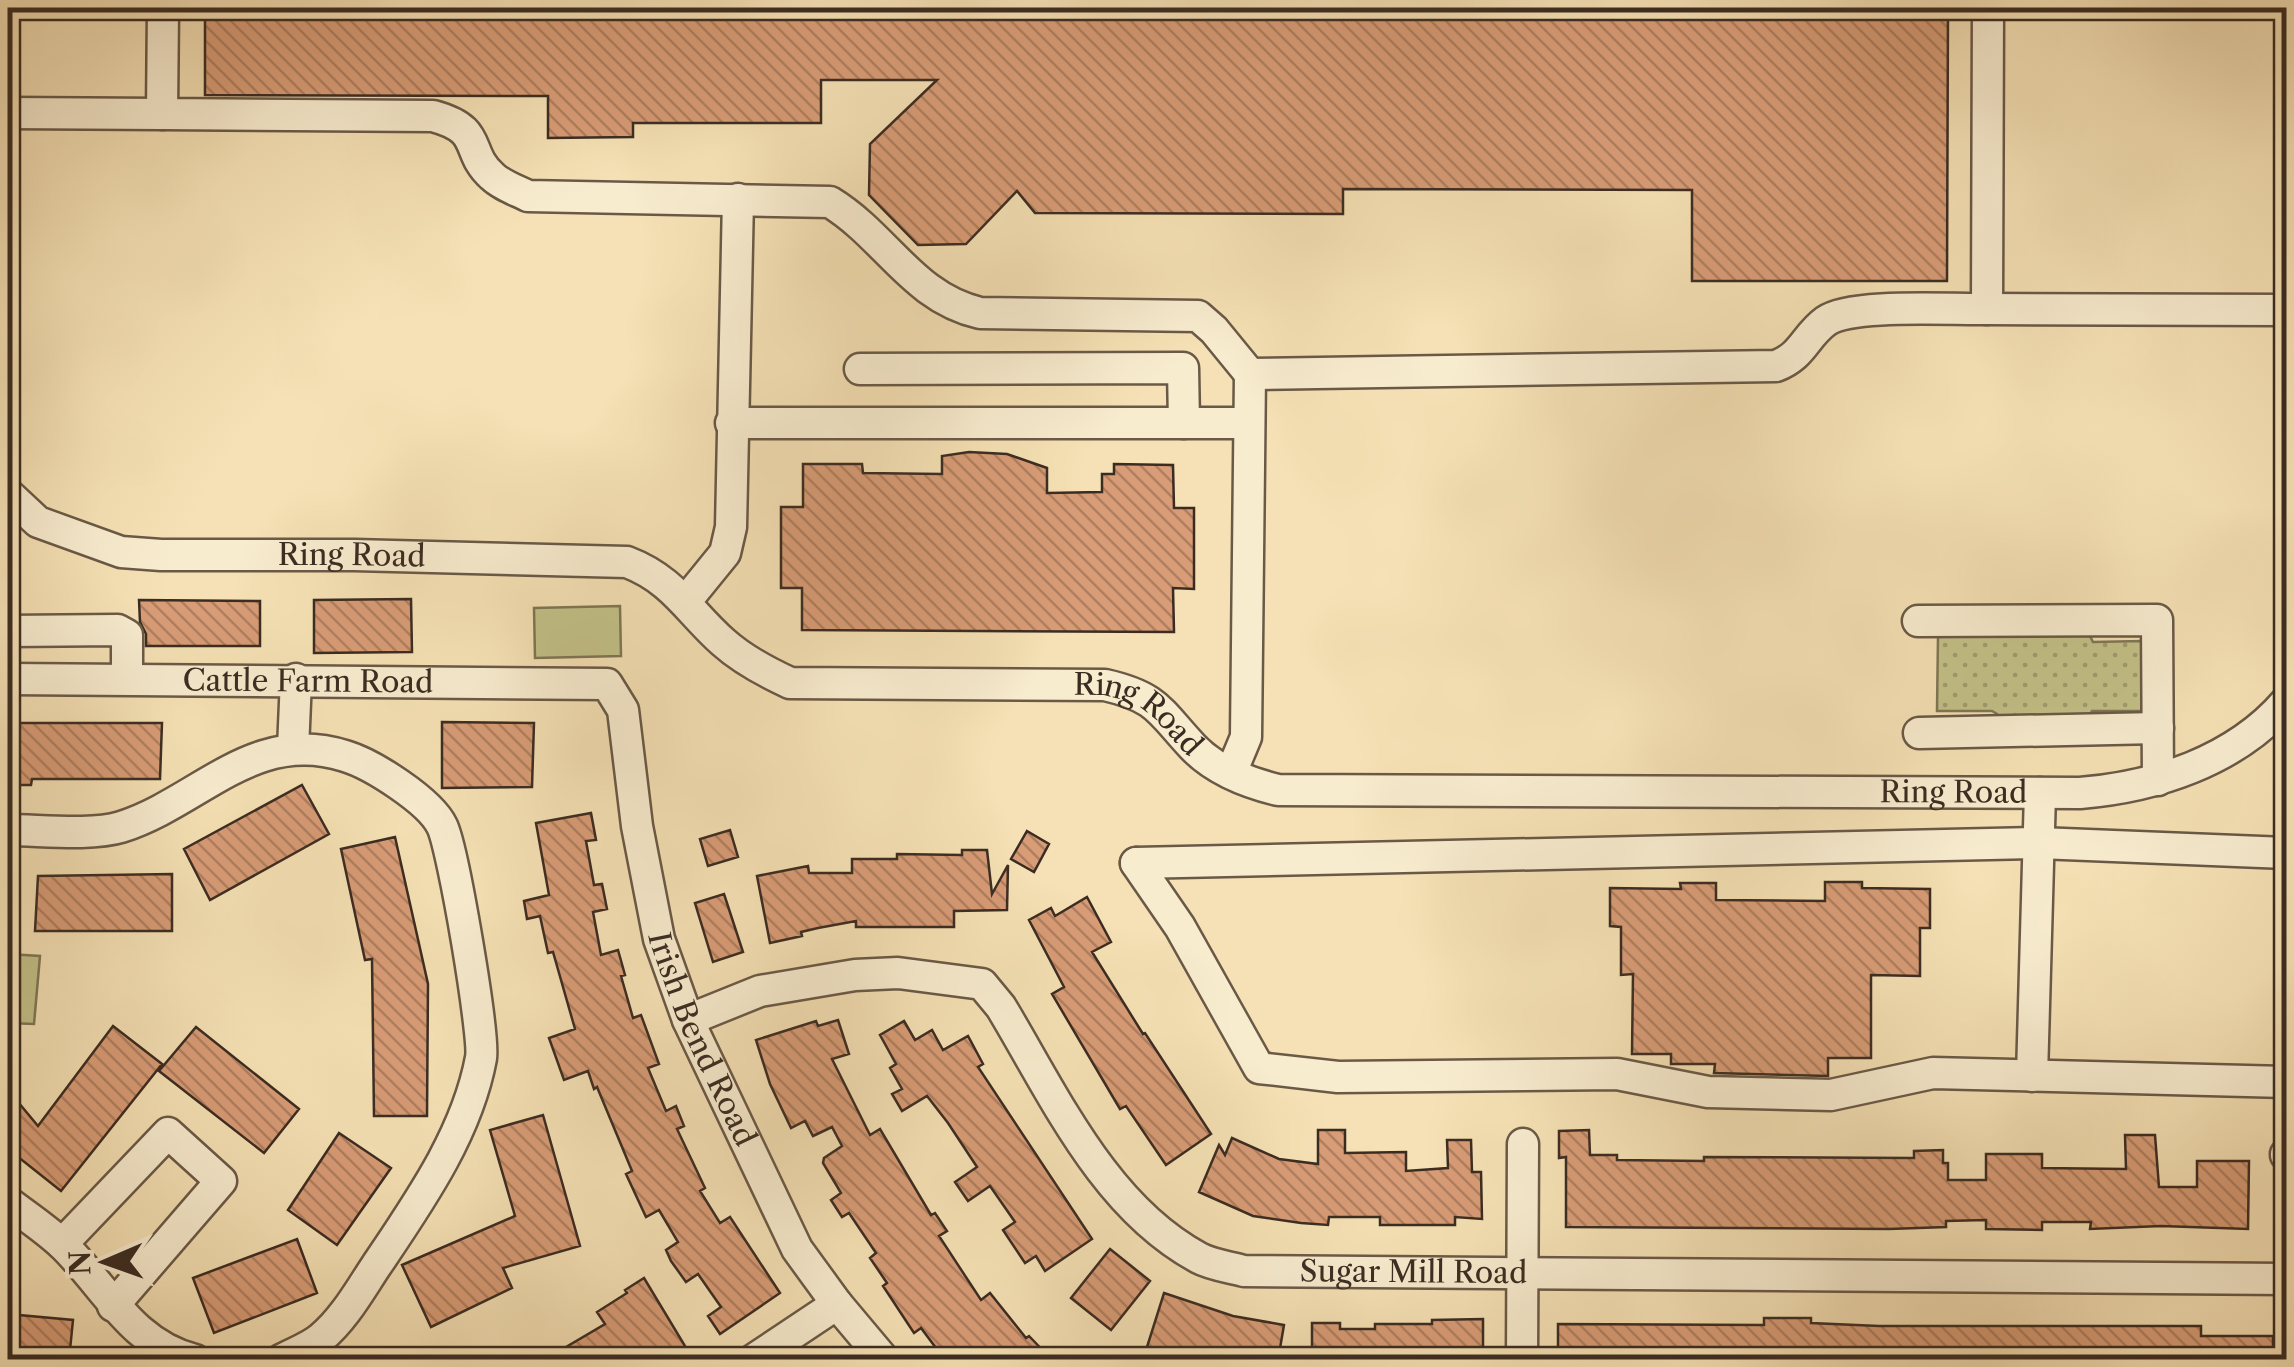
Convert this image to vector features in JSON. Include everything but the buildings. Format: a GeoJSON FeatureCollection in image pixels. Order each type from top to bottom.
{"type":"FeatureCollection","features":[{"type":"Feature","properties":{"kind":"street"},"geometry":{"type":"LineString","coordinates":[[162,114],[163,8]]}},
{"type":"Feature","properties":{"kind":"street"},"geometry":{"type":"LineString","coordinates":[[1987,309],[1988,8]]}},
{"type":"Feature","properties":{"kind":"street"},"geometry":{"type":"LineString","coordinates":[[8,112],[433,116],[454,122],[468,134],[490,176],[528,196],[830,202],[850,214],[920,284],[962,309],[1002,314],[1198,316],[1250,374],[1246,737],[1231,774]]}},
{"type":"Feature","properties":{"kind":"street"},"geometry":{"type":"LineString","coordinates":[[686,600],[725,553],[731,527],[738,199]]}},
{"type":"Feature","properties":{"kind":"street"},"geometry":{"type":"LineString","coordinates":[[1250,374],[1776,366],[1793,360],[1825,321],[1846,311],[2286,310]]}},
{"type":"Feature","properties":{"kind":"street"},"geometry":{"type":"LineString","coordinates":[[860,369],[1183,368],[1184,423]]}},
{"type":"Feature","properties":{"kind":"street"},"geometry":{"type":"LineString","coordinates":[[734,413],[1249,423]]}},
{"type":"Feature","properties":{"kind":"street","name":"Ring Road"},"geometry":{"type":"LineString","coordinates":[[10,501],[38,522],[121,552],[616,560],[652,573],[686,600],[723,642],[756,667],[790,683],[1105,685],[1132,691],[1166,713],[1196,750],[1231,774],[1251,784],[1278,790],[2120,790],[2191,770],[2238,741],[2286,702]]}},
{"type":"Feature","properties":{"kind":"street"},"geometry":{"type":"LineString","coordinates":[[1918,621],[2157,620],[2158,780]]}},
{"type":"Feature","properties":{"kind":"street"},"geometry":{"type":"LineString","coordinates":[[8,631],[118,630],[127,635],[127,679]]}},
{"type":"Feature","properties":{"kind":"street","name":"Cattle Farm Road"},"geometry":{"type":"LineString","coordinates":[[8,679],[607,684]]}},
{"type":"Feature","properties":{"kind":"street"},"geometry":{"type":"LineString","coordinates":[[293,749],[296,680]]}},
{"type":"Feature","properties":{"kind":"street","name":"Irish Bend Road"},"geometry":{"type":"LineString","coordinates":[[607,684],[623,710],[636,826],[659,939],[688,1020],[797,1249],[884,1360]]}},
{"type":"Feature","properties":{"kind":"street"},"geometry":{"type":"LineString","coordinates":[[1919,734],[2158,728]]}},
{"type":"Feature","properties":{"kind":"street"},"geometry":{"type":"LineString","coordinates":[[8,830],[118,828],[246,760],[293,749],[346,756],[402,785],[442,825],[458,897],[482,1053],[467,1112],[417,1205],[350,1305],[320,1340],[281,1360]]}},
{"type":"Feature","properties":{"kind":"street"},"geometry":{"type":"LineString","coordinates":[[2032,1076],[2040,793]]}},
{"type":"Feature","properties":{"kind":"street"},"geometry":{"type":"LineString","coordinates":[[2286,853],[2039,844],[1136,863],[1180,927],[1260,1068],[1338,1077],[1617,1074],[1708,1092],[1830,1095],[1933,1073],[2286,1082]]}},
{"type":"Feature","properties":{"kind":"street","name":"Sugar Mill Road"},"geometry":{"type":"LineString","coordinates":[[688,1020],[760,992],[856,974],[898,973],[982,984],[1099,1167],[1153,1226],[1202,1259],[1244,1271],[2286,1279]]}},
{"type":"Feature","properties":{"kind":"street"},"geometry":{"type":"LineString","coordinates":[[62,1244],[168,1133],[221,1181],[114,1306]]}},
{"type":"Feature","properties":{"kind":"street"},"geometry":{"type":"LineString","coordinates":[[1522,1360],[1523,1144]]}},
{"type":"Feature","properties":{"kind":"street"},"geometry":{"type":"LineString","coordinates":[[8,1202],[62,1244],[127,1322],[178,1356],[195,1360]]}},
{"type":"Feature","properties":{"kind":"street"},"geometry":{"type":"LineString","coordinates":[[753,1360],[837,1304]]}},
{"type":"Feature","properties":{"kind":"shaded area"},"geometry":{"type":"Polygon","coordinates":[[[620,606],[621,656],[535,658],[534,608],[620,606]]]}},
{"type":"Feature","properties":{"kind":"shaded area"},"geometry":{"type":"Polygon","coordinates":[[[2087,630],[2093,642],[2142,641],[2143,711],[2092,711],[2086,721],[1997,719],[1992,711],[1937,711],[1938,636],[2087,630]]]}},
{"type":"Feature","properties":{"kind":"shaded area"},"geometry":{"type":"Polygon","coordinates":[[[8,954],[40,956],[34,1024],[8,1023],[8,954]]]}}]}
